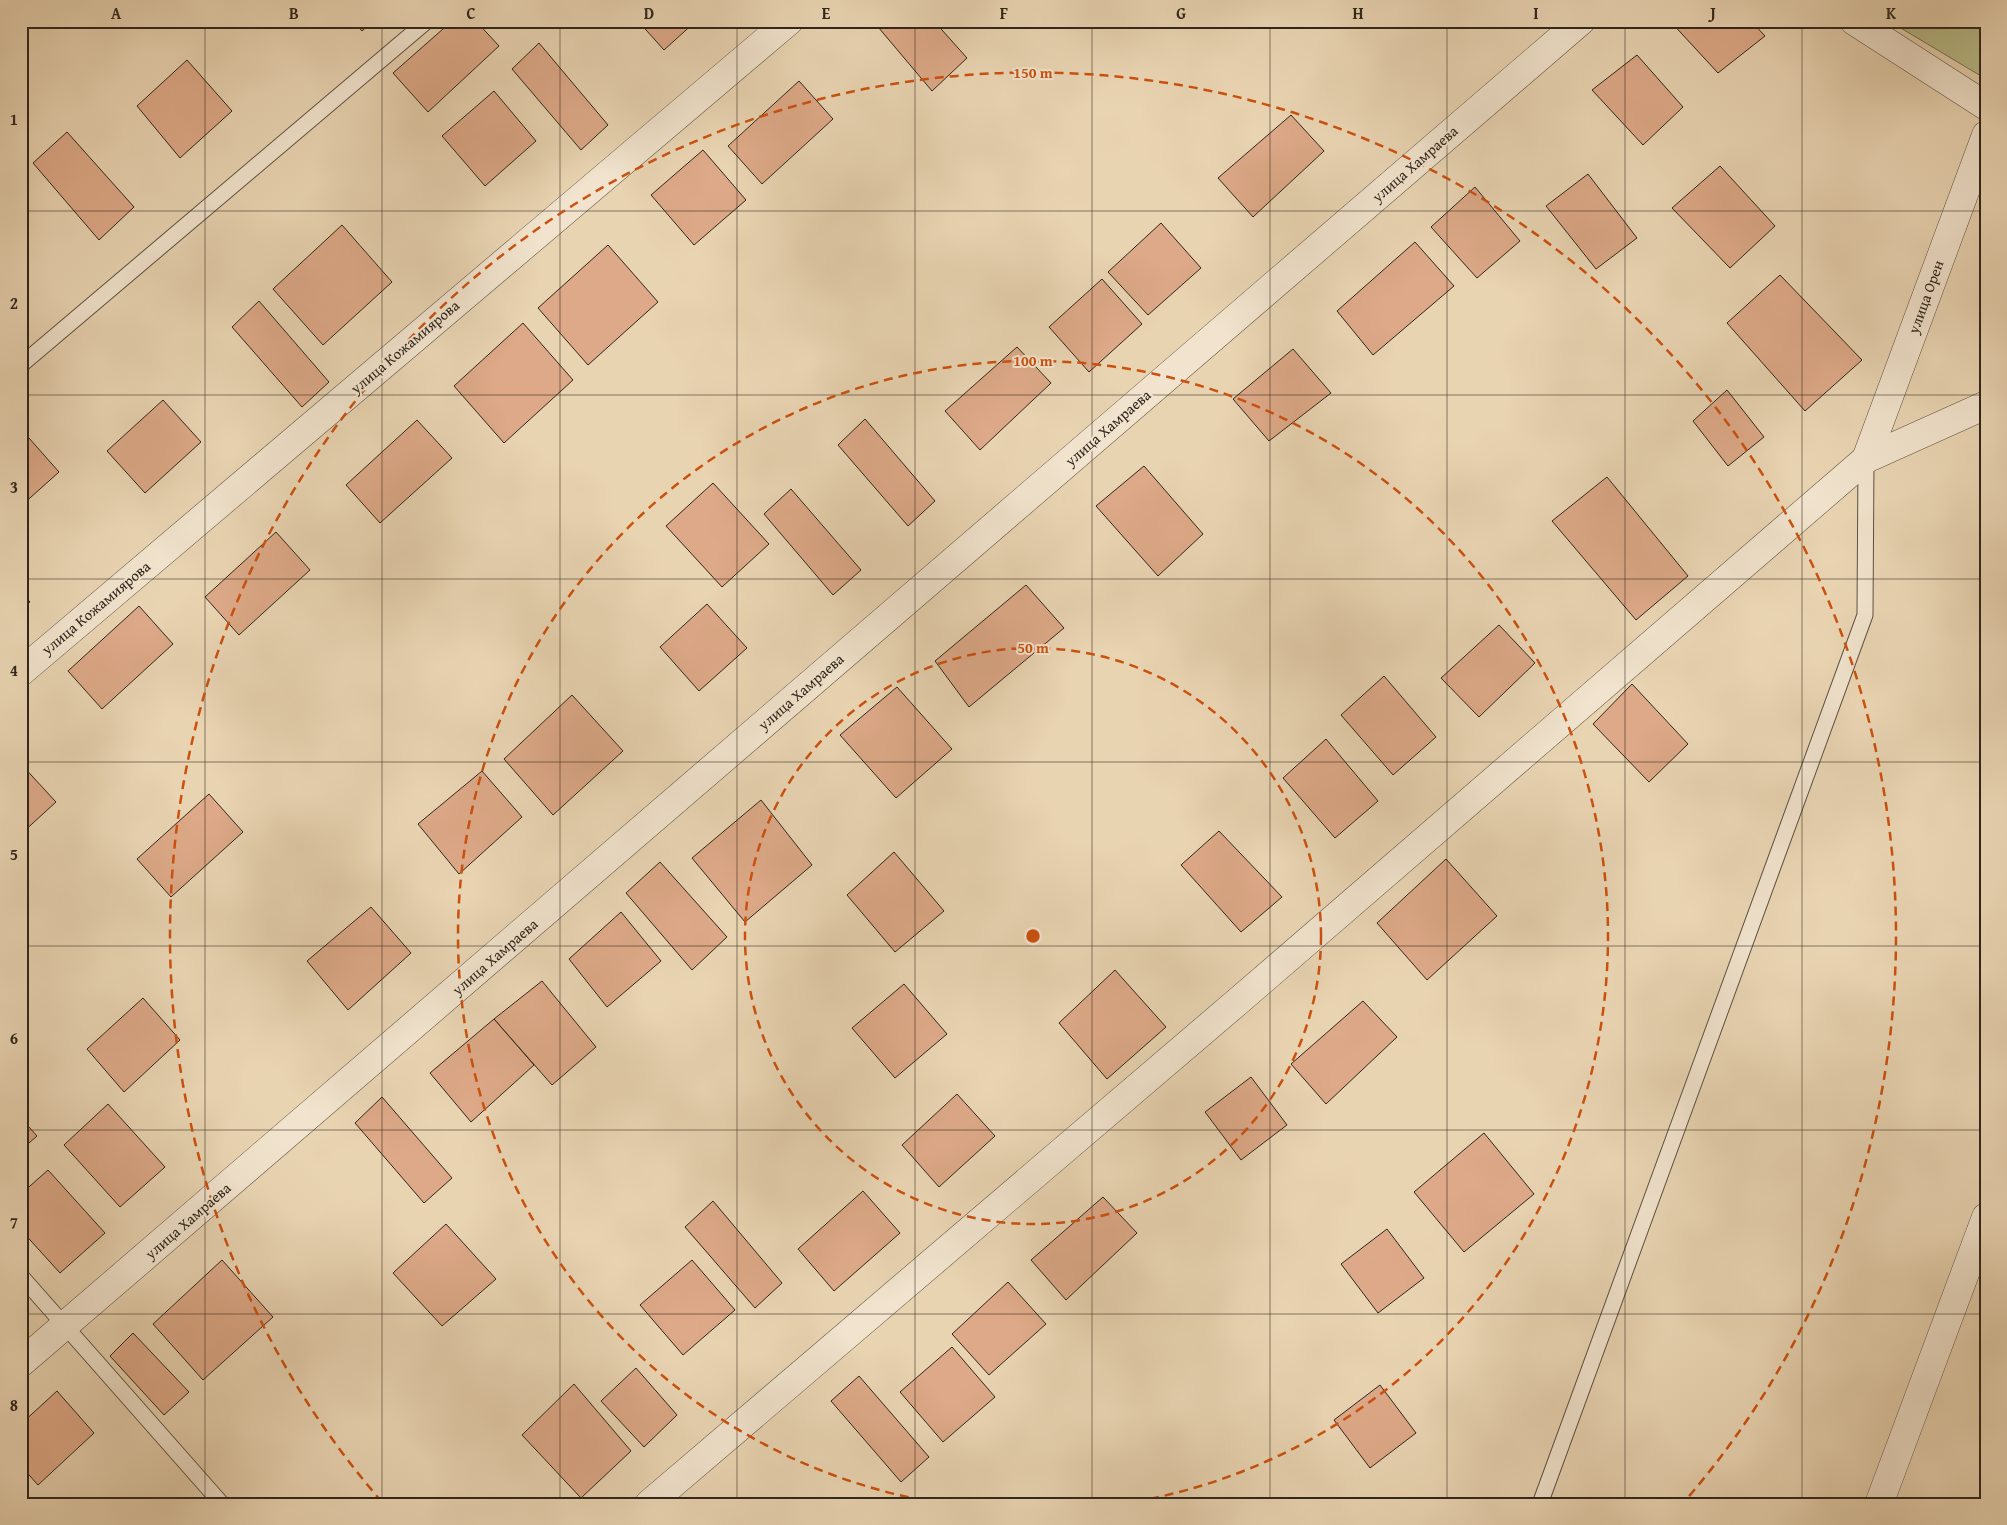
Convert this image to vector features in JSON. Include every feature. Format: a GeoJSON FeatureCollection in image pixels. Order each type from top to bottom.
{"type":"FeatureCollection","features":[{"type":"Feature","properties":{"kind":"street","name":"улица Кожамиярова"},"geometry":{"type":"LineString","coordinates":[[21,672],[789,21]]}},
{"type":"Feature","properties":{"kind":"street","name":"улица Хамраева"},"geometry":{"type":"LineString","coordinates":[[21,1363],[1581,21]]}},
{"type":"Feature","properties":{"kind":"street"},"geometry":{"type":"LineString","coordinates":[[1854,21],[1986,106]]}},
{"type":"Feature","properties":{"kind":"street","name":"улица Орен"},"geometry":{"type":"LineString","coordinates":[[1866,459],[1986,135]]}},
{"type":"Feature","properties":{"kind":"street"},"geometry":{"type":"LineString","coordinates":[[649,1504],[1236,1003],[1866,459],[1986,405]]}},
{"type":"Feature","properties":{"kind":"street"},"geometry":{"type":"LineString","coordinates":[[1879,1504],[1986,1217]]}},
{"type":"Feature","properties":{"kind":"lane"},"geometry":{"type":"LineString","coordinates":[[21,365],[427,21]]}},
{"type":"Feature","properties":{"kind":"lane"},"geometry":{"type":"LineString","coordinates":[[1540,1504],[1866,615],[1866,459]]}},
{"type":"Feature","properties":{"kind":"lane"},"geometry":{"type":"LineString","coordinates":[[21,1276],[222,1504]]}},
{"type":"Feature","properties":{"kind":"green space"},"geometry":{"type":"Polygon","coordinates":[[[1889,21],[1986,21],[1986,79],[1889,21]]]}},
{"type":"Feature","properties":{"kind":"building"},"geometry":{"type":"Polygon","coordinates":[[[353,21],[373,21],[362,31],[353,21]]]}},
{"type":"Feature","properties":{"kind":"building"},"geometry":{"type":"Polygon","coordinates":[[[452,21],[476,21],[499,46],[428,112],[393,73],[452,21]]]}},
{"type":"Feature","properties":{"kind":"building"},"geometry":{"type":"Polygon","coordinates":[[[638,21],[696,21],[664,50],[638,21]]]}},
{"type":"Feature","properties":{"kind":"building"},"geometry":{"type":"Polygon","coordinates":[[[873,21],[934,21],[967,58],[932,91],[873,21]]]}},
{"type":"Feature","properties":{"kind":"building"},"geometry":{"type":"Polygon","coordinates":[[[1670,21],[1751,21],[1765,36],[1718,73],[1670,21]]]}},
{"type":"Feature","properties":{"kind":"building"},"geometry":{"type":"Polygon","coordinates":[[[539,43],[608,125],[581,150],[512,69],[539,43]]]}},
{"type":"Feature","properties":{"kind":"building"},"geometry":{"type":"Polygon","coordinates":[[[1637,55],[1683,107],[1643,145],[1592,90],[1637,55]]]}},
{"type":"Feature","properties":{"kind":"building"},"geometry":{"type":"Polygon","coordinates":[[[187,60],[232,111],[180,158],[137,106],[187,60]]]}},
{"type":"Feature","properties":{"kind":"building"},"geometry":{"type":"Polygon","coordinates":[[[799,81],[833,119],[762,184],[728,146],[799,81]]]}},
{"type":"Feature","properties":{"kind":"building"},"geometry":{"type":"Polygon","coordinates":[[[494,91],[536,141],[485,186],[442,136],[494,91]]]}},
{"type":"Feature","properties":{"kind":"building"},"geometry":{"type":"Polygon","coordinates":[[[1291,115],[1324,151],[1253,217],[1218,178],[1291,115]]]}},
{"type":"Feature","properties":{"kind":"building"},"geometry":{"type":"Polygon","coordinates":[[[67,132],[134,207],[99,240],[33,163],[67,132]]]}},
{"type":"Feature","properties":{"kind":"building"},"geometry":{"type":"Polygon","coordinates":[[[703,150],[746,200],[694,245],[651,195],[703,150]]]}},
{"type":"Feature","properties":{"kind":"building"},"geometry":{"type":"Polygon","coordinates":[[[1720,166],[1775,226],[1730,268],[1672,208],[1720,166]]]}},
{"type":"Feature","properties":{"kind":"building"},"geometry":{"type":"Polygon","coordinates":[[[1588,174],[1637,238],[1596,269],[1546,206],[1588,174]]]}},
{"type":"Feature","properties":{"kind":"building"},"geometry":{"type":"Polygon","coordinates":[[[1475,187],[1520,241],[1477,278],[1431,227],[1475,187]]]}},
{"type":"Feature","properties":{"kind":"building"},"geometry":{"type":"Polygon","coordinates":[[[1161,223],[1201,268],[1148,315],[1108,272],[1161,223]]]}},
{"type":"Feature","properties":{"kind":"building"},"geometry":{"type":"Polygon","coordinates":[[[342,225],[392,282],[323,345],[273,289],[342,225]]]}},
{"type":"Feature","properties":{"kind":"building"},"geometry":{"type":"Polygon","coordinates":[[[1415,242],[1454,286],[1373,355],[1337,311],[1415,242]]]}},
{"type":"Feature","properties":{"kind":"building"},"geometry":{"type":"Polygon","coordinates":[[[608,245],[658,302],[588,365],[538,308],[608,245]]]}},
{"type":"Feature","properties":{"kind":"building"},"geometry":{"type":"Polygon","coordinates":[[[1780,275],[1862,360],[1805,411],[1727,323],[1780,275]]]}},
{"type":"Feature","properties":{"kind":"building"},"geometry":{"type":"Polygon","coordinates":[[[1102,279],[1142,324],[1089,372],[1049,327],[1102,279]]]}},
{"type":"Feature","properties":{"kind":"building"},"geometry":{"type":"Polygon","coordinates":[[[259,301],[329,382],[302,407],[232,327],[259,301]]]}},
{"type":"Feature","properties":{"kind":"building"},"geometry":{"type":"Polygon","coordinates":[[[523,323],[573,380],[504,443],[454,386],[523,323]]]}},
{"type":"Feature","properties":{"kind":"building"},"geometry":{"type":"Polygon","coordinates":[[[1017,347],[1051,383],[980,450],[945,411],[1017,347]]]}},
{"type":"Feature","properties":{"kind":"building"},"geometry":{"type":"Polygon","coordinates":[[[1293,349],[1331,393],[1269,441],[1233,399],[1293,349]]]}},
{"type":"Feature","properties":{"kind":"building"},"geometry":{"type":"Polygon","coordinates":[[[1727,390],[1764,437],[1728,466],[1693,421],[1727,390]]]}},
{"type":"Feature","properties":{"kind":"building"},"geometry":{"type":"Polygon","coordinates":[[[163,400],[201,442],[145,493],[107,451],[163,400]]]}},
{"type":"Feature","properties":{"kind":"building"},"geometry":{"type":"Polygon","coordinates":[[[865,419],[935,501],[908,526],[838,445],[865,419]]]}},
{"type":"Feature","properties":{"kind":"building"},"geometry":{"type":"Polygon","coordinates":[[[417,420],[452,458],[380,523],[346,485],[417,420]]]}},
{"type":"Feature","properties":{"kind":"building"},"geometry":{"type":"Polygon","coordinates":[[[21,429],[59,472],[21,506],[21,429]]]}},
{"type":"Feature","properties":{"kind":"building"},"geometry":{"type":"Polygon","coordinates":[[[1144,466],[1203,534],[1158,576],[1096,506],[1144,466]]]}},
{"type":"Feature","properties":{"kind":"building"},"geometry":{"type":"Polygon","coordinates":[[[1607,477],[1688,576],[1636,620],[1552,521],[1607,477]]]}},
{"type":"Feature","properties":{"kind":"building"},"geometry":{"type":"Polygon","coordinates":[[[713,483],[769,544],[722,587],[666,526],[713,483]]]}},
{"type":"Feature","properties":{"kind":"building"},"geometry":{"type":"Polygon","coordinates":[[[791,489],[861,570],[833,595],[764,514],[791,489]]]}},
{"type":"Feature","properties":{"kind":"building"},"geometry":{"type":"Polygon","coordinates":[[[276,532],[310,570],[239,635],[205,597],[276,532]]]}},
{"type":"Feature","properties":{"kind":"building"},"geometry":{"type":"Polygon","coordinates":[[[1026,585],[1064,628],[969,707],[935,661],[1026,585]]]}},
{"type":"Feature","properties":{"kind":"building"},"geometry":{"type":"Polygon","coordinates":[[[21,592],[30,602],[21,609],[21,592]]]}},
{"type":"Feature","properties":{"kind":"building"},"geometry":{"type":"Polygon","coordinates":[[[707,604],[747,648],[699,691],[660,647],[707,604]]]}},
{"type":"Feature","properties":{"kind":"building"},"geometry":{"type":"Polygon","coordinates":[[[139,606],[173,644],[102,709],[68,671],[139,606]]]}},
{"type":"Feature","properties":{"kind":"building"},"geometry":{"type":"Polygon","coordinates":[[[1499,625],[1535,663],[1479,717],[1441,678],[1499,625]]]}},
{"type":"Feature","properties":{"kind":"building"},"geometry":{"type":"Polygon","coordinates":[[[1384,676],[1436,737],[1393,775],[1341,715],[1384,676]]]}},
{"type":"Feature","properties":{"kind":"building"},"geometry":{"type":"Polygon","coordinates":[[[1632,684],[1688,744],[1649,782],[1593,724],[1632,684]]]}},
{"type":"Feature","properties":{"kind":"building"},"geometry":{"type":"Polygon","coordinates":[[[897,687],[952,749],[896,798],[840,735],[897,687]]]}},
{"type":"Feature","properties":{"kind":"building"},"geometry":{"type":"Polygon","coordinates":[[[572,695],[623,751],[553,815],[504,759],[572,695]]]}},
{"type":"Feature","properties":{"kind":"building"},"geometry":{"type":"Polygon","coordinates":[[[1326,739],[1378,801],[1335,838],[1283,778],[1326,739]]]}},
{"type":"Feature","properties":{"kind":"building"},"geometry":{"type":"Polygon","coordinates":[[[21,764],[56,802],[21,834],[21,764]]]}},
{"type":"Feature","properties":{"kind":"building"},"geometry":{"type":"Polygon","coordinates":[[[482,771],[522,817],[459,874],[418,824],[482,771]]]}},
{"type":"Feature","properties":{"kind":"building"},"geometry":{"type":"Polygon","coordinates":[[[209,794],[243,832],[171,897],[137,859],[209,794]]]}},
{"type":"Feature","properties":{"kind":"building"},"geometry":{"type":"Polygon","coordinates":[[[761,800],[812,865],[745,922],[692,858],[761,800]]]}},
{"type":"Feature","properties":{"kind":"building"},"geometry":{"type":"Polygon","coordinates":[[[1219,831],[1282,897],[1241,932],[1181,865],[1219,831]]]}},
{"type":"Feature","properties":{"kind":"building"},"geometry":{"type":"Polygon","coordinates":[[[894,852],[944,911],[895,952],[847,895],[894,852]]]}},
{"type":"Feature","properties":{"kind":"building"},"geometry":{"type":"Polygon","coordinates":[[[1446,859],[1497,916],[1427,980],[1377,923],[1446,859]]]}},
{"type":"Feature","properties":{"kind":"building"},"geometry":{"type":"Polygon","coordinates":[[[660,862],[727,937],[692,970],[626,893],[660,862]]]}},
{"type":"Feature","properties":{"kind":"building"},"geometry":{"type":"Polygon","coordinates":[[[371,907],[411,953],[348,1010],[307,961],[371,907]]]}},
{"type":"Feature","properties":{"kind":"building"},"geometry":{"type":"Polygon","coordinates":[[[621,912],[661,961],[607,1007],[569,959],[621,912]]]}},
{"type":"Feature","properties":{"kind":"building"},"geometry":{"type":"Polygon","coordinates":[[[1115,970],[1166,1027],[1107,1079],[1059,1023],[1115,970]]]}},
{"type":"Feature","properties":{"kind":"building"},"geometry":{"type":"Polygon","coordinates":[[[542,981],[596,1047],[552,1085],[494,1019],[542,981]]]}},
{"type":"Feature","properties":{"kind":"building"},"geometry":{"type":"Polygon","coordinates":[[[904,984],[947,1034],[895,1078],[852,1028],[904,984]]]}},
{"type":"Feature","properties":{"kind":"building"},"geometry":{"type":"Polygon","coordinates":[[[143,998],[180,1040],[124,1092],[87,1049],[143,998]]]}},
{"type":"Feature","properties":{"kind":"building"},"geometry":{"type":"Polygon","coordinates":[[[1363,1001],[1397,1037],[1326,1104],[1291,1064],[1363,1001]]]}},
{"type":"Feature","properties":{"kind":"building"},"geometry":{"type":"Polygon","coordinates":[[[494,1019],[534,1065],[471,1122],[430,1073],[494,1019]]]}},
{"type":"Feature","properties":{"kind":"building"},"geometry":{"type":"Polygon","coordinates":[[[1251,1077],[1287,1125],[1241,1160],[1205,1112],[1251,1077]]]}},
{"type":"Feature","properties":{"kind":"building"},"geometry":{"type":"Polygon","coordinates":[[[957,1094],[995,1136],[939,1187],[902,1145],[957,1094]]]}},
{"type":"Feature","properties":{"kind":"building"},"geometry":{"type":"Polygon","coordinates":[[[382,1097],[452,1178],[424,1203],[355,1123],[382,1097]]]}},
{"type":"Feature","properties":{"kind":"building"},"geometry":{"type":"Polygon","coordinates":[[[108,1104],[165,1167],[120,1207],[64,1145],[108,1104]]]}},
{"type":"Feature","properties":{"kind":"building"},"geometry":{"type":"Polygon","coordinates":[[[21,1118],[37,1136],[21,1150],[21,1118]]]}},
{"type":"Feature","properties":{"kind":"building"},"geometry":{"type":"Polygon","coordinates":[[[1484,1133],[1534,1194],[1464,1252],[1414,1192],[1484,1133]]]}},
{"type":"Feature","properties":{"kind":"building"},"geometry":{"type":"Polygon","coordinates":[[[48,1170],[105,1233],[60,1273],[21,1230],[21,1194],[48,1170]]]}},
{"type":"Feature","properties":{"kind":"building"},"geometry":{"type":"Polygon","coordinates":[[[863,1191],[900,1233],[834,1291],[798,1249],[863,1191]]]}},
{"type":"Feature","properties":{"kind":"building"},"geometry":{"type":"Polygon","coordinates":[[[1103,1197],[1137,1233],[1066,1300],[1031,1260],[1103,1197]]]}},
{"type":"Feature","properties":{"kind":"building"},"geometry":{"type":"Polygon","coordinates":[[[713,1201],[782,1283],[755,1308],[685,1227],[713,1201]]]}},
{"type":"Feature","properties":{"kind":"building"},"geometry":{"type":"Polygon","coordinates":[[[446,1224],[496,1279],[442,1326],[393,1273],[446,1224]]]}},
{"type":"Feature","properties":{"kind":"building"},"geometry":{"type":"Polygon","coordinates":[[[1387,1229],[1424,1278],[1378,1313],[1341,1264],[1387,1229]]]}},
{"type":"Feature","properties":{"kind":"building"},"geometry":{"type":"Polygon","coordinates":[[[222,1260],[273,1317],[203,1380],[153,1324],[222,1260]]]}},
{"type":"Feature","properties":{"kind":"building"},"geometry":{"type":"Polygon","coordinates":[[[692,1260],[735,1310],[683,1355],[640,1305],[692,1260]]]}},
{"type":"Feature","properties":{"kind":"building"},"geometry":{"type":"Polygon","coordinates":[[[1008,1282],[1046,1324],[989,1375],[952,1334],[1008,1282]]]}},
{"type":"Feature","properties":{"kind":"building"},"geometry":{"type":"Polygon","coordinates":[[[133,1333],[189,1392],[164,1415],[110,1356],[133,1333]]]}},
{"type":"Feature","properties":{"kind":"building"},"geometry":{"type":"Polygon","coordinates":[[[952,1347],[995,1397],[943,1442],[900,1392],[952,1347]]]}},
{"type":"Feature","properties":{"kind":"building"},"geometry":{"type":"Polygon","coordinates":[[[636,1368],[677,1415],[644,1447],[601,1401],[636,1368]]]}},
{"type":"Feature","properties":{"kind":"building"},"geometry":{"type":"Polygon","coordinates":[[[859,1376],[929,1457],[901,1482],[831,1401],[859,1376]]]}},
{"type":"Feature","properties":{"kind":"building"},"geometry":{"type":"Polygon","coordinates":[[[574,1384],[631,1451],[581,1498],[522,1435],[574,1384]]]}},
{"type":"Feature","properties":{"kind":"building"},"geometry":{"type":"Polygon","coordinates":[[[1380,1385],[1416,1433],[1370,1468],[1334,1420],[1380,1385]]]}},
{"type":"Feature","properties":{"kind":"building"},"geometry":{"type":"Polygon","coordinates":[[[57,1391],[94,1433],[38,1485],[21,1466],[21,1424],[57,1391]]]}}]}
